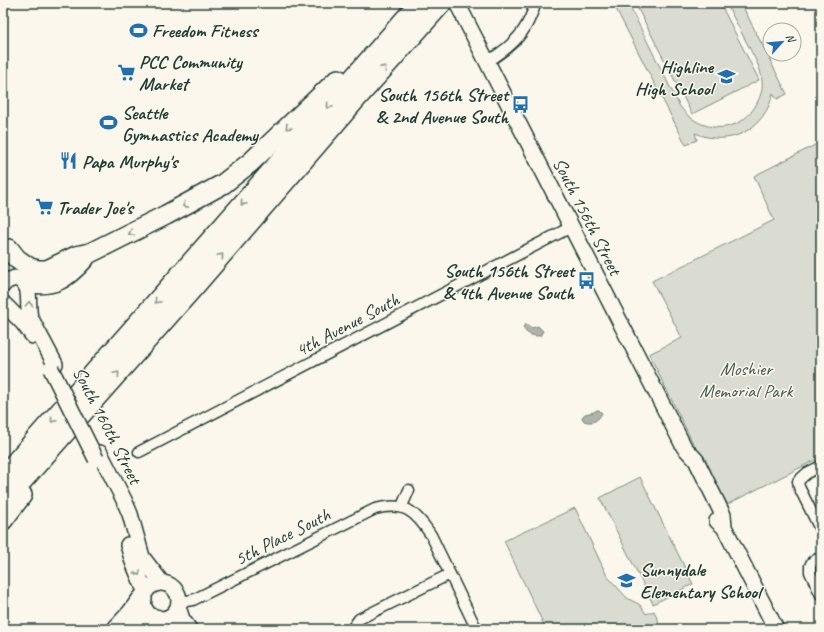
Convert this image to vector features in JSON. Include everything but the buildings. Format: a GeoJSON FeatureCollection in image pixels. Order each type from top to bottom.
{"type":"FeatureCollection","features":[{"type":"Feature","properties":{"kind":"highway"},"geometry":{"type":"LineString","coordinates":[[6,243],[21,263],[30,268],[47,270],[76,256],[90,253],[166,215],[223,184],[251,162],[418,3]]}},
{"type":"Feature","properties":{"kind":"highway"},"geometry":{"type":"LineString","coordinates":[[3,476],[418,3]]}},
{"type":"Feature","properties":{"kind":"highway"},"geometry":{"type":"LineString","coordinates":[[3,503],[442,3]]}},
{"type":"Feature","properties":{"kind":"highway"},"geometry":{"type":"LineString","coordinates":[[25,282],[39,285],[57,281],[71,272],[90,253]]}},
{"type":"Feature","properties":{"kind":"highway"},"geometry":{"type":"LineString","coordinates":[[3,520],[32,482],[54,445]]}},
{"type":"Feature","properties":{"kind":"highway"},"geometry":{"type":"LineString","coordinates":[[117,629],[131,614],[144,595]]}},
{"type":"Feature","properties":{"kind":"highway"},"geometry":{"type":"LineString","coordinates":[[129,629],[143,620],[158,619]]}},
{"type":"Feature","properties":{"kind":"main road","name":"South 156th Street"},"geometry":{"type":"LineString","coordinates":[[457,3],[684,447],[696,460],[723,515],[724,527],[776,629]]}},
{"type":"Feature","properties":{"kind":"main road","name":"South 160th Street"},"geometry":{"type":"LineString","coordinates":[[6,243],[17,271],[25,282],[29,293],[28,311],[30,317],[98,456],[124,500],[130,514],[142,556],[147,565],[162,583]]}},
{"type":"Feature","properties":{"kind":"main road"},"geometry":{"type":"LineString","coordinates":[[3,285],[7,281],[15,278],[25,282]]}},
{"type":"Feature","properties":{"kind":"main road","name":"South 160th Street"},"geometry":{"type":"LineString","coordinates":[[3,303],[30,332],[53,366]]}},
{"type":"Feature","properties":{"kind":"main road","name":"South 160th Street"},"geometry":{"type":"LineString","coordinates":[[98,456],[125,524],[130,553],[144,595]]}},
{"type":"Feature","properties":{"kind":"main road"},"geometry":{"type":"LineString","coordinates":[[175,629],[146,611],[143,606],[144,595],[152,585],[162,583],[172,587],[176,591],[182,619],[189,629]]}},
{"type":"Feature","properties":{"kind":"main road"},"geometry":{"type":"LineString","coordinates":[[158,619],[172,616],[178,604]]}},
{"type":"Feature","properties":{"kind":"street"},"geometry":{"type":"LineString","coordinates":[[487,62],[505,50],[526,27],[536,3]]}},
{"type":"Feature","properties":{"kind":"street","name":"4th Avenue South"},"geometry":{"type":"LineString","coordinates":[[140,452],[571,227]]}},
{"type":"Feature","properties":{"kind":"street"},"geometry":{"type":"LineString","coordinates":[[821,466],[807,473],[798,481],[799,487],[821,531]]}},
{"type":"Feature","properties":{"kind":"street"},"geometry":{"type":"LineString","coordinates":[[409,490],[402,506],[422,522],[431,535],[476,628]]}},
{"type":"Feature","properties":{"kind":"street","name":"5th Place South"},"geometry":{"type":"LineString","coordinates":[[178,604],[193,600],[375,509],[389,505],[402,506]]}},
{"type":"Feature","properties":{"kind":"street"},"geometry":{"type":"LineString","coordinates":[[821,557],[812,562],[810,566],[810,572],[821,595]]}},
{"type":"Feature","properties":{"kind":"street"},"geometry":{"type":"LineString","coordinates":[[352,629],[359,619],[450,574]]}},
{"type":"Feature","properties":{"kind":"green space"},"geometry":{"type":"Polygon","coordinates":[[[613,3],[628,3],[679,105],[687,115],[698,122],[709,126],[720,127],[731,126],[742,121],[751,112],[762,91],[762,80],[759,67],[726,3],[741,3],[762,45],[762,62],[771,62],[787,94],[777,99],[773,93],[769,106],[762,117],[754,126],[744,132],[733,137],[720,138],[708,137],[695,133],[697,140],[686,145],[613,3]]]}},
{"type":"Feature","properties":{"kind":"green space"},"geometry":{"type":"Polygon","coordinates":[[[635,3],[720,3],[759,80],[692,114],[635,3]]]}},
{"type":"Feature","properties":{"kind":"green space","name":"Moshier Memorial Park"},"geometry":{"type":"Polygon","coordinates":[[[821,142],[821,457],[724,506],[649,354],[682,338],[652,281],[774,220],[754,176],[821,142]]]}},
{"type":"Feature","properties":{"kind":"green space"},"geometry":{"type":"Polygon","coordinates":[[[640,477],[693,584],[653,604],[600,498],[640,477]]]}},
{"type":"Feature","properties":{"kind":"green space"},"geometry":{"type":"Polygon","coordinates":[[[575,508],[607,576],[627,598],[640,605],[646,614],[654,611],[659,622],[645,629],[546,629],[504,541],[575,508]]]}},
{"type":"Feature","properties":{"kind":"shaded area"},"geometry":{"type":"Polygon","coordinates":[[[526,324],[532,328],[538,326],[543,331],[540,336],[532,335],[526,332],[523,327],[526,324]]]}},
{"type":"Feature","properties":{"kind":"shaded area"},"geometry":{"type":"Polygon","coordinates":[[[597,410],[602,413],[597,420],[592,422],[584,421],[582,418],[584,414],[597,410]]]}},
{"type":"Feature","properties":{"kind":"place","name":"Freedom Fitness"},"geometry":{"type":"Point","coordinates":[139,30]}},
{"type":"Feature","properties":{"kind":"place","name":"PCC Community Market"},"geometry":{"type":"Point","coordinates":[126,72]}},
{"type":"Feature","properties":{"kind":"place","name":"Highline High School"},"geometry":{"type":"Point","coordinates":[726,77]}},
{"type":"Feature","properties":{"kind":"place","name":"South 156th Street & 2nd Avenue South"},"geometry":{"type":"Point","coordinates":[521,105]}},
{"type":"Feature","properties":{"kind":"place","name":"Seattle Gymnastics Academy"},"geometry":{"type":"Point","coordinates":[109,123]}},
{"type":"Feature","properties":{"kind":"place","name":"Papa Murphy's"},"geometry":{"type":"Point","coordinates":[69,161]}},
{"type":"Feature","properties":{"kind":"place","name":"Trader Joe's"},"geometry":{"type":"Point","coordinates":[44,207]}},
{"type":"Feature","properties":{"kind":"place","name":"South 156th Street & 4th Avenue South"},"geometry":{"type":"Point","coordinates":[587,281]}},
{"type":"Feature","properties":{"kind":"place","name":"Sunnydale Elementary School"},"geometry":{"type":"Point","coordinates":[627,580]}}]}
